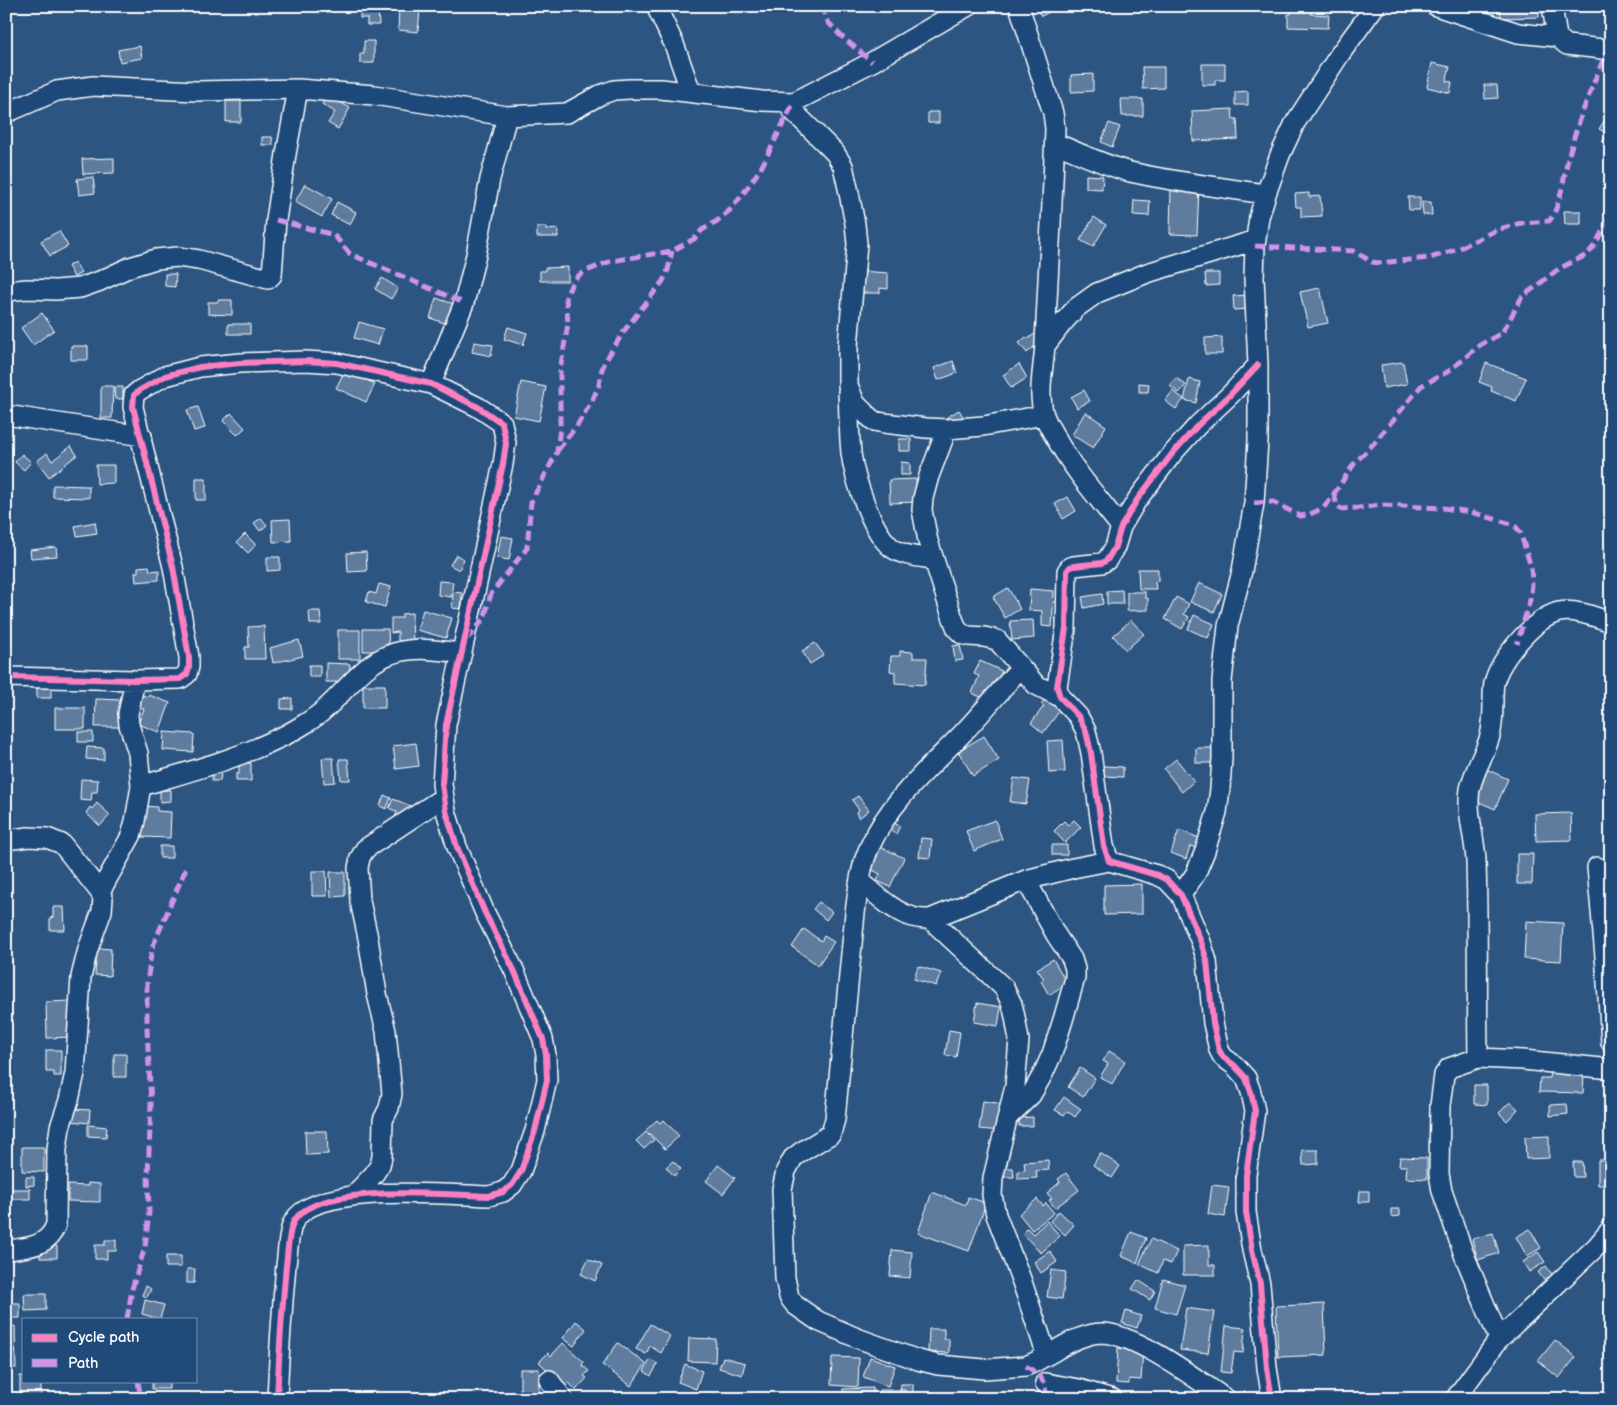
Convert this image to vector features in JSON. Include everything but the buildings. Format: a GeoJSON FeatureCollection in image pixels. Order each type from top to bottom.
{"type":"FeatureCollection","features":[{"type":"Feature","properties":{"kind":"street"},"geometry":{"type":"LineString","coordinates":[[656,6],[674,44],[691,92]]}},
{"type":"Feature","properties":{"kind":"street"},"geometry":{"type":"LineString","coordinates":[[6,112],[57,91],[93,86],[196,91],[298,89],[374,95],[508,116],[567,113],[587,101],[614,90],[661,89],[762,101],[794,102],[872,62],[968,6]]}},
{"type":"Feature","properties":{"kind":"street"},"geometry":{"type":"LineString","coordinates":[[1019,6],[1053,113],[1055,128],[1045,346],[1041,381],[1044,415],[1068,459],[1121,527]]}},
{"type":"Feature","properties":{"kind":"street"},"geometry":{"type":"LineString","coordinates":[[1181,895],[1196,873],[1217,812],[1220,789],[1222,681],[1228,626],[1242,571],[1254,503],[1258,441],[1258,365],[1254,278],[1259,217],[1280,155],[1295,123],[1374,6]]}},
{"type":"Feature","properties":{"kind":"street"},"geometry":{"type":"LineString","coordinates":[[1436,6],[1518,33],[1557,37],[1567,45],[1611,50]]}},
{"type":"Feature","properties":{"kind":"street"},"geometry":{"type":"LineString","coordinates":[[1552,6],[1557,37]]}},
{"type":"Feature","properties":{"kind":"street"},"geometry":{"type":"LineString","coordinates":[[6,291],[80,288],[130,267],[156,259],[178,257],[199,260],[268,279],[272,275],[276,220],[298,89]]}},
{"type":"Feature","properties":{"kind":"street"},"geometry":{"type":"LineString","coordinates":[[791,109],[835,153],[842,166],[855,224],[857,244],[848,346],[848,385],[851,455],[858,484],[873,524],[892,548],[902,553],[933,559]]}},
{"type":"Feature","properties":{"kind":"street"},"geometry":{"type":"LineString","coordinates":[[431,384],[464,303],[476,255],[490,179],[508,116]]}},
{"type":"Feature","properties":{"kind":"street"},"geometry":{"type":"LineString","coordinates":[[1055,142],[1092,159],[1128,171],[1166,179],[1266,194]]}},
{"type":"Feature","properties":{"kind":"street"},"geometry":{"type":"LineString","coordinates":[[1045,346],[1076,308],[1097,293],[1147,273],[1256,240]]}},
{"type":"Feature","properties":{"kind":"street"},"geometry":{"type":"LineString","coordinates":[[6,677],[135,680],[180,679],[187,674],[189,657],[173,567],[133,400],[136,392],[165,376],[200,367],[240,362],[306,361],[337,363],[431,384],[478,407],[502,423],[506,444],[503,464],[446,725],[442,784],[446,811],[457,847],[485,914],[514,970],[543,1039],[547,1080],[521,1172],[512,1185],[503,1192],[489,1196],[400,1194],[353,1196],[321,1201],[309,1206],[294,1221],[289,1244],[283,1300],[277,1399]]}},
{"type":"Feature","properties":{"kind":"street"},"geometry":{"type":"LineString","coordinates":[[1060,697],[1057,687],[1066,628],[1067,571],[1070,567],[1102,563],[1107,560],[1115,547],[1121,527],[1137,500],[1172,454],[1258,365]]}},
{"type":"Feature","properties":{"kind":"street"},"geometry":{"type":"LineString","coordinates":[[848,385],[856,403],[868,416],[874,420],[900,426],[947,429],[983,426],[1044,415]]}},
{"type":"Feature","properties":{"kind":"street"},"geometry":{"type":"LineString","coordinates":[[6,415],[142,436]]}},
{"type":"Feature","properties":{"kind":"street"},"geometry":{"type":"LineString","coordinates":[[947,429],[923,498],[922,521],[957,629],[962,634],[969,636],[997,640],[1036,685],[1060,697],[1078,716],[1086,731],[1091,753],[1104,846],[1109,861]]}},
{"type":"Feature","properties":{"kind":"street"},"geometry":{"type":"LineString","coordinates":[[1478,1058],[1476,859],[1468,812],[1470,789],[1476,768],[1490,737],[1494,684],[1500,667],[1517,644],[1535,625],[1550,615],[1559,612],[1585,614],[1611,622]]}},
{"type":"Feature","properties":{"kind":"street"},"geometry":{"type":"LineString","coordinates":[[141,786],[227,760],[278,739],[323,711],[363,669],[380,657],[402,650],[423,648],[462,653]]}},
{"type":"Feature","properties":{"kind":"street"},"geometry":{"type":"LineString","coordinates":[[1020,668],[981,714],[897,802],[878,828],[869,848],[860,881],[855,913],[833,1130],[831,1134],[793,1158],[786,1171],[782,1190],[785,1278],[789,1297],[795,1305],[818,1321],[887,1349],[938,1365],[984,1369],[1026,1366],[1086,1336],[1103,1333],[1121,1337],[1171,1362],[1226,1399]]}},
{"type":"Feature","properties":{"kind":"street"},"geometry":{"type":"LineString","coordinates":[[100,892],[131,836],[141,786],[138,753],[129,725],[128,714],[135,680]]}},
{"type":"Feature","properties":{"kind":"street"},"geometry":{"type":"LineString","coordinates":[[353,1196],[380,1165],[384,1120],[392,1094],[386,1031],[377,994],[360,901],[358,868],[360,858],[365,849],[444,797]]}},
{"type":"Feature","properties":{"kind":"street"},"geometry":{"type":"LineString","coordinates":[[6,840],[28,837],[47,838],[62,844],[100,892],[103,904],[81,977],[75,1073],[60,1127],[58,1142],[56,1224],[54,1232],[39,1244],[6,1250]]}},
{"type":"Feature","properties":{"kind":"street"},"geometry":{"type":"LineString","coordinates":[[860,881],[883,900],[907,916],[930,919],[1026,880],[1109,861],[1158,875],[1167,880],[1181,895],[1207,961],[1217,1045],[1223,1057],[1246,1078],[1255,1110],[1246,1175],[1246,1212],[1260,1284],[1267,1368],[1272,1399]]}},
{"type":"Feature","properties":{"kind":"street"},"geometry":{"type":"LineString","coordinates":[[1597,867],[1611,1042]]}},
{"type":"Feature","properties":{"kind":"street"},"geometry":{"type":"LineString","coordinates":[[1008,1117],[1031,1095],[1052,1054],[1075,978],[1072,959],[1056,935],[1026,880]]}},
{"type":"Feature","properties":{"kind":"street"},"geometry":{"type":"LineString","coordinates":[[930,919],[1004,988],[1012,1004],[1019,1040],[1015,1086],[993,1178],[992,1195],[996,1216],[1021,1279],[1044,1347],[1046,1350],[1053,1352]]}},
{"type":"Feature","properties":{"kind":"street"},"geometry":{"type":"LineString","coordinates":[[1499,1339],[1463,1252],[1442,1191],[1439,1174],[1440,1106],[1444,1075],[1449,1068],[1478,1058],[1523,1060],[1611,1069]]}},
{"type":"Feature","properties":{"kind":"street"},"geometry":{"type":"LineString","coordinates":[[1454,1399],[1499,1339],[1596,1247],[1611,1229]]}},
{"type":"Feature","properties":{"kind":"street"},"geometry":{"type":"LineString","coordinates":[[549,1380],[563,1399]]}},
{"type":"Feature","properties":{"kind":"street"},"geometry":{"type":"LineString","coordinates":[[1045,1383],[1079,1389],[1113,1399]]}},
{"type":"Feature","properties":{"kind":"marked path"},"geometry":{"type":"LineString","coordinates":[[821,6],[828,22],[872,62]]}},
{"type":"Feature","properties":{"kind":"marked path"},"geometry":{"type":"LineString","coordinates":[[1255,246],[1354,251],[1372,262],[1380,263],[1430,258],[1458,249],[1496,230],[1521,223],[1549,221],[1559,201],[1576,131],[1607,50]]}},
{"type":"Feature","properties":{"kind":"marked path"},"geometry":{"type":"LineString","coordinates":[[467,639],[484,619],[491,594],[527,548],[531,502],[557,452],[560,428],[560,370],[568,324],[566,297],[571,285],[584,272],[611,261],[672,251],[694,239],[702,230],[717,221],[740,198],[761,168],[794,102]]}},
{"type":"Feature","properties":{"kind":"marked path"},"geometry":{"type":"LineString","coordinates":[[1254,503],[1273,502],[1300,516],[1308,515],[1321,509],[1327,504],[1354,464],[1421,386],[1449,371],[1480,345],[1502,333],[1522,297],[1560,268],[1587,255],[1595,245],[1611,215]]}},
{"type":"Feature","properties":{"kind":"marked path"},"geometry":{"type":"LineString","coordinates":[[276,220],[334,235],[350,254],[464,303]]}},
{"type":"Feature","properties":{"kind":"marked path"},"geometry":{"type":"LineString","coordinates":[[558,450],[578,424],[593,399],[606,360],[624,331],[663,281],[668,270],[672,251]]}},
{"type":"Feature","properties":{"kind":"marked path"},"geometry":{"type":"LineString","coordinates":[[1334,493],[1337,506],[1341,509],[1382,505],[1443,508],[1471,512],[1516,527],[1520,532],[1531,567],[1532,585],[1530,600],[1517,644]]}},
{"type":"Feature","properties":{"kind":"marked path"},"geometry":{"type":"LineString","coordinates":[[127,1318],[132,1289],[145,1247],[149,1213],[148,1175],[151,1104],[147,1029],[147,983],[152,948],[186,868]]}},
{"type":"Feature","properties":{"kind":"marked path"},"geometry":{"type":"LineString","coordinates":[[1026,1366],[1042,1379],[1047,1399]]}},
{"type":"Feature","properties":{"kind":"marked path"},"geometry":{"type":"LineString","coordinates":[[138,1382],[141,1399]]}},
{"type":"Feature","properties":{"kind":"cycle path"},"geometry":{"type":"LineString","coordinates":[[6,677],[135,680],[180,679],[187,674],[189,657],[173,567],[133,407],[134,395],[165,376],[200,367],[240,363],[306,361],[337,363],[431,384],[478,407],[502,423],[506,443],[503,464],[446,725],[442,784],[446,811],[457,847],[485,913],[514,970],[543,1039],[547,1080],[535,1131],[521,1171],[512,1185],[503,1192],[489,1196],[415,1193],[355,1196],[328,1200],[307,1209],[294,1221],[289,1236],[286,1265],[277,1399]]}},
{"type":"Feature","properties":{"kind":"cycle path"},"geometry":{"type":"LineString","coordinates":[[1258,365],[1172,454],[1137,500],[1121,527],[1115,547],[1107,560],[1102,563],[1070,567],[1067,571],[1066,628],[1057,687],[1060,697],[1078,716],[1086,731],[1091,753],[1104,846],[1109,861],[1157,875],[1167,880],[1181,895],[1207,961],[1213,1023],[1219,1050],[1223,1057],[1234,1065],[1246,1078],[1251,1092],[1255,1111],[1246,1175],[1246,1212],[1260,1284],[1267,1368],[1272,1399]]}}]}
